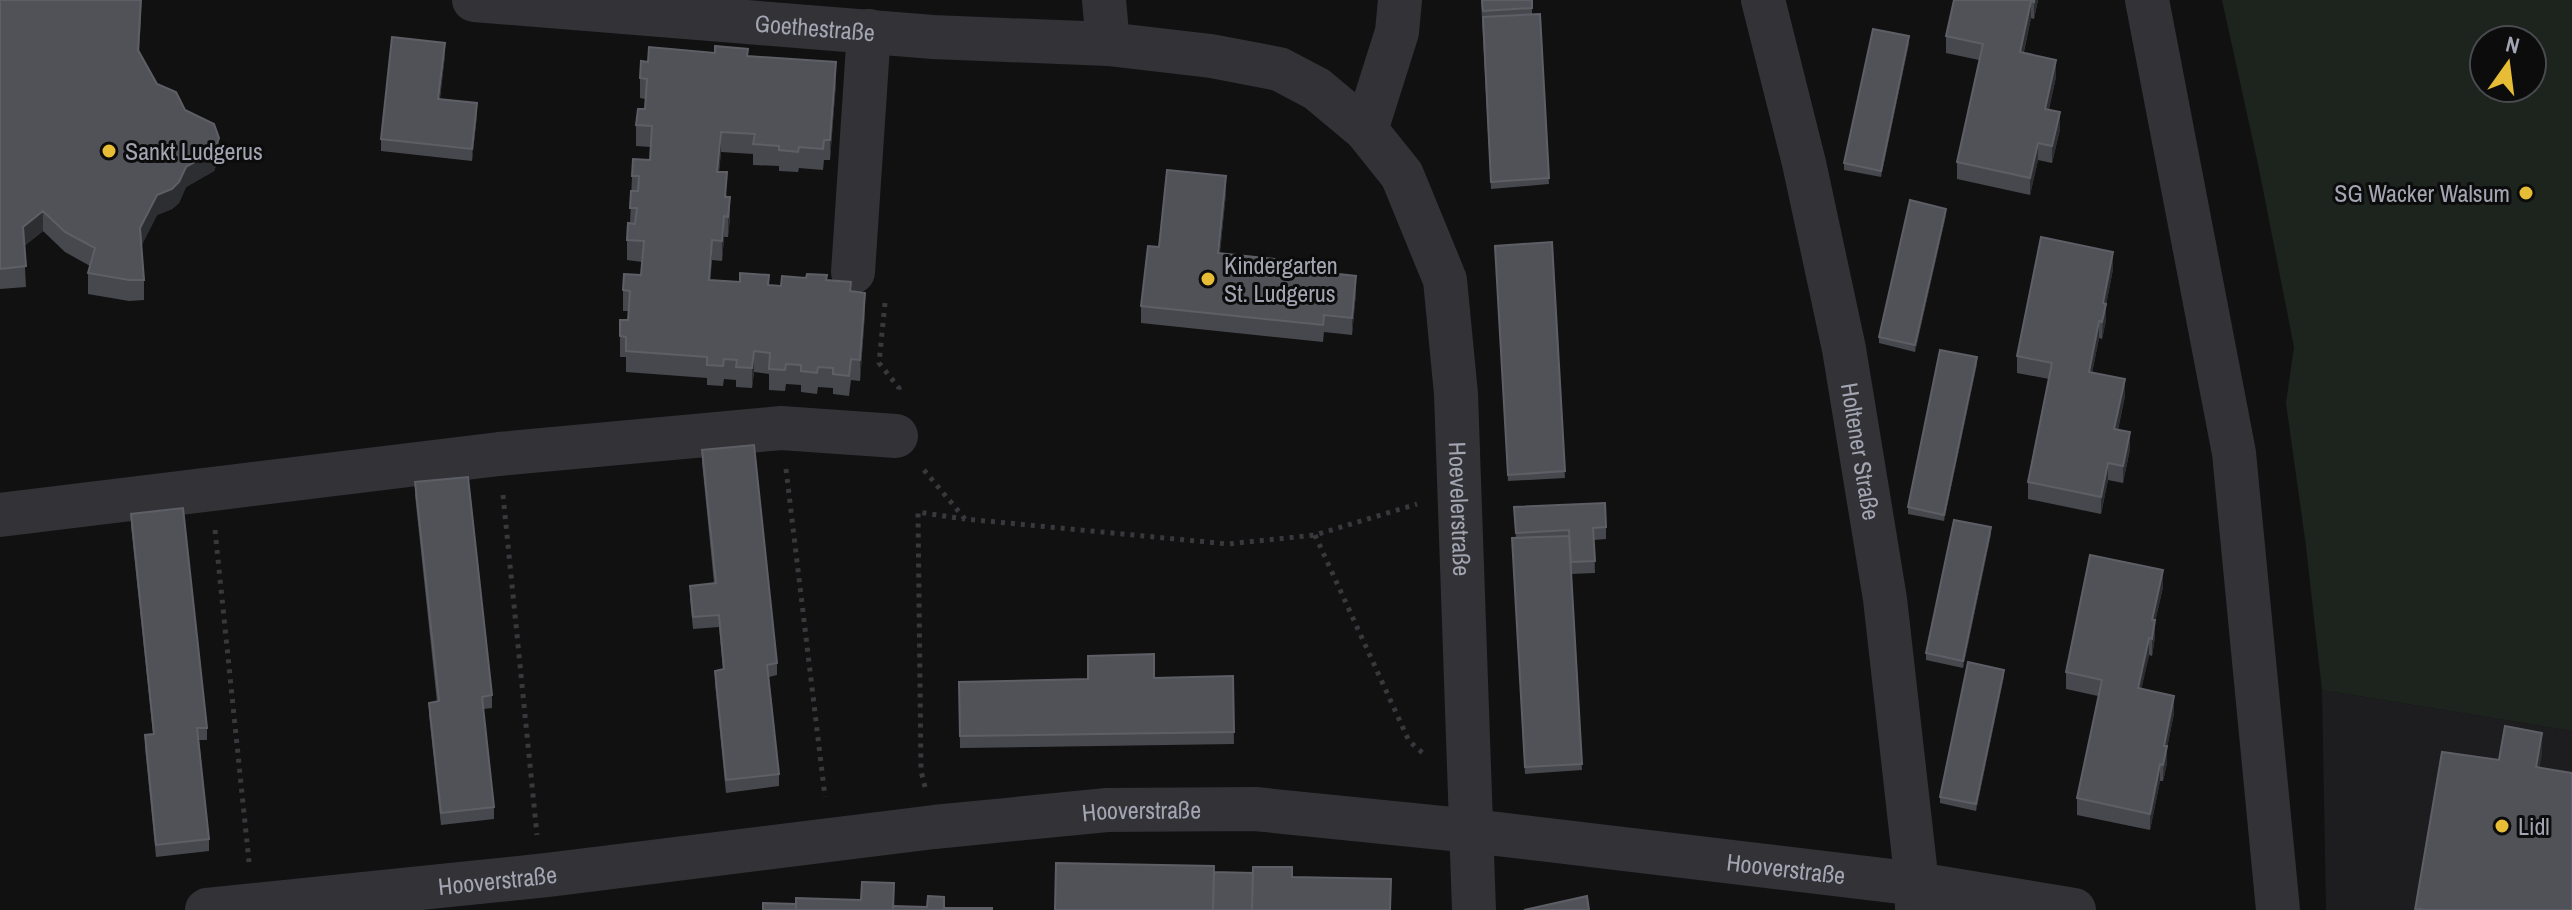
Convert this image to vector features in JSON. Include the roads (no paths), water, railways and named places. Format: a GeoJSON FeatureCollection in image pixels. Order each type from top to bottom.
{"type":"FeatureCollection","features":[{"type":"Feature","properties":{"kind":"street","name":"Goethestraße"},"geometry":{"type":"LineString","coordinates":[[474,0],[933,37],[1108,44]]}},
{"type":"Feature","properties":{"kind":"street"},"geometry":{"type":"LineString","coordinates":[[1104,0],[1108,44]]}},
{"type":"Feature","properties":{"kind":"street"},"geometry":{"type":"LineString","coordinates":[[1366,130],[1397,32],[1400,0]]}},
{"type":"Feature","properties":{"kind":"street","name":"Holtener Straße"},"geometry":{"type":"LineString","coordinates":[[1763,0],[1804,163],[1844,349],[1885,599],[1917,897]]}},
{"type":"Feature","properties":{"kind":"street"},"geometry":{"type":"LineString","coordinates":[[2147,0],[2234,453],[2278,910]]}},
{"type":"Feature","properties":{"kind":"street"},"geometry":{"type":"LineString","coordinates":[[853,272],[869,31]]}},
{"type":"Feature","properties":{"kind":"street","name":"Hoevelerstraße"},"geometry":{"type":"LineString","coordinates":[[1108,44],[1211,56],[1279,69],[1317,89],[1366,130],[1402,175],[1445,280],[1456,394],[1474,910]]}},
{"type":"Feature","properties":{"kind":"street"},"geometry":{"type":"LineString","coordinates":[[0,515],[499,454],[781,428],[896,436]]}},
{"type":"Feature","properties":{"kind":"street","name":"Hooverstraße"},"geometry":{"type":"LineString","coordinates":[[207,910],[547,875],[830,838],[1107,810],[1255,809],[1470,812],[1917,897],[2074,910]]}},
{"type":"Feature","properties":{"kind":"place","name":"Sankt Ludgerus"},"geometry":{"type":"Point","coordinates":[109,151]}},
{"type":"Feature","properties":{"kind":"place","name":"SG Wacker Walsum"},"geometry":{"type":"Point","coordinates":[2526,193]}},
{"type":"Feature","properties":{"kind":"place","name":"Kindergarten St. Ludgerus"},"geometry":{"type":"Point","coordinates":[1208,279]}},
{"type":"Feature","properties":{"kind":"place","name":"Lidl"},"geometry":{"type":"Point","coordinates":[2502,826]}}]}
